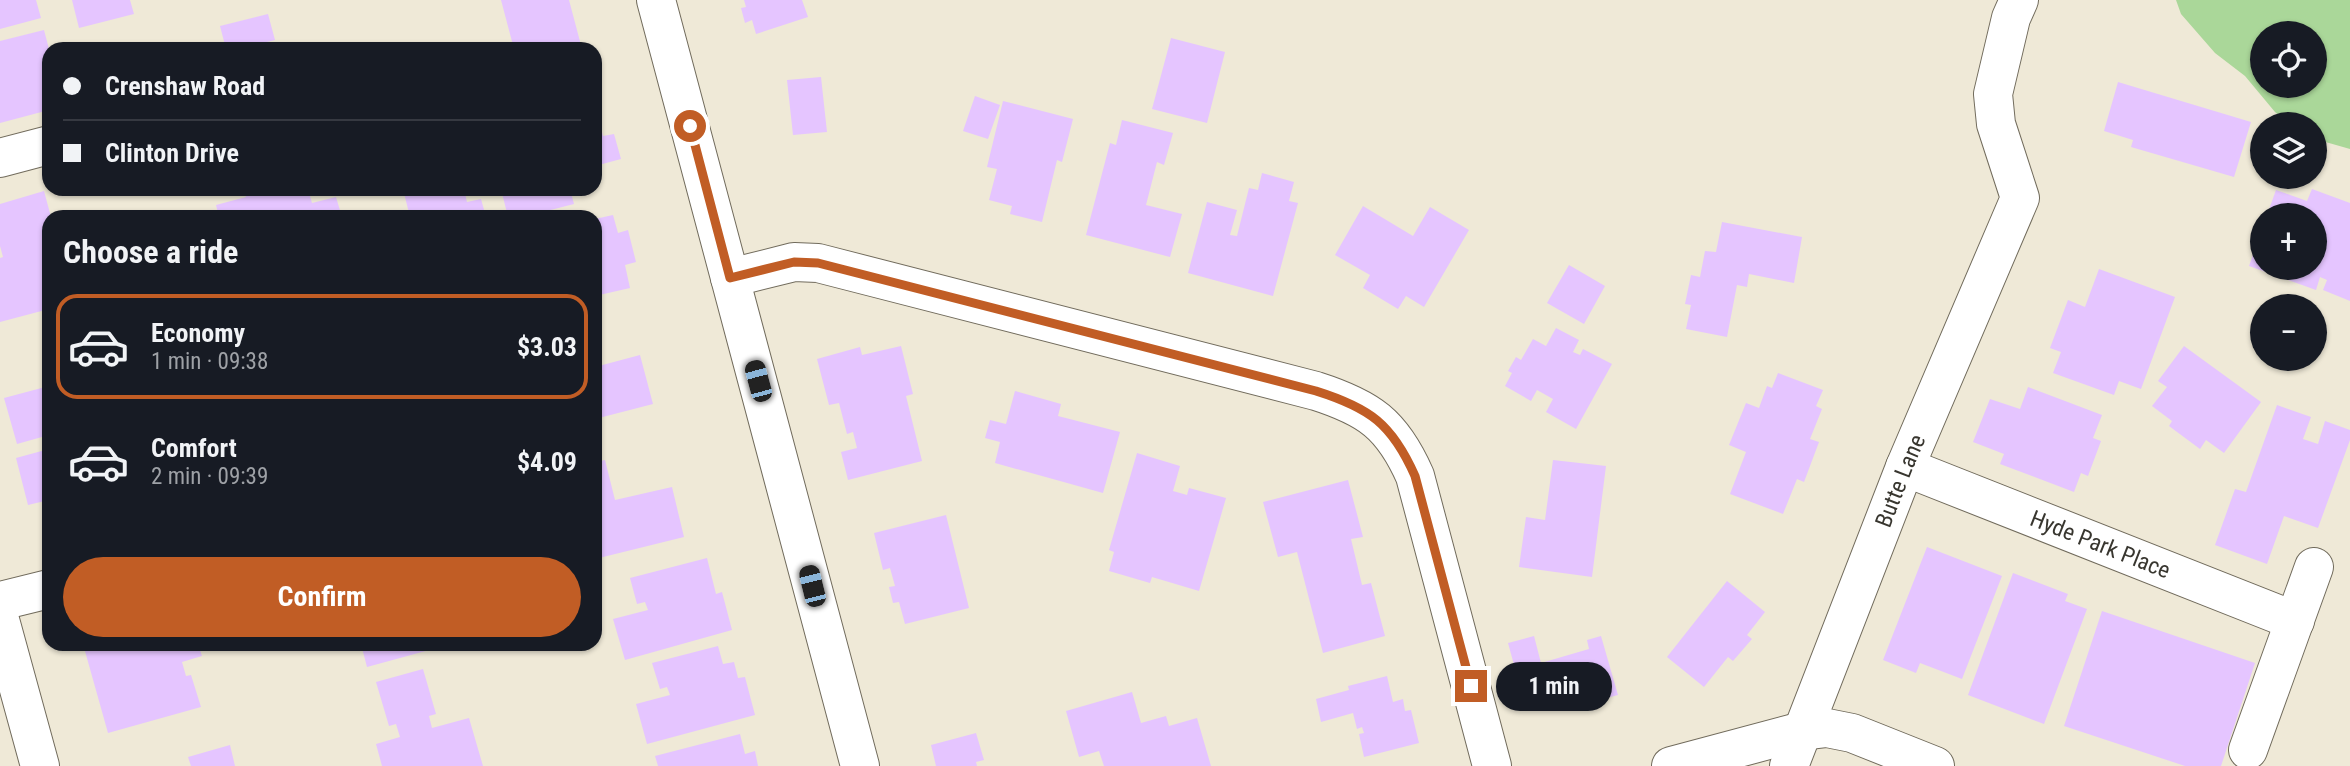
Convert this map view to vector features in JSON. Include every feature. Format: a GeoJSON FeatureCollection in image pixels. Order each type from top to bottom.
{"type":"FeatureCollection","features":[{"type":"Feature","properties":{"kind":"street"},"geometry":{"type":"LineString","coordinates":[[656,0],[860,766]]}},
{"type":"Feature","properties":{"kind":"street","name":"Butte Lane"},"geometry":{"type":"LineString","coordinates":[[1789,766],[1905,467],[2020,198],[1996,124],[1993,94],[2011,18],[2019,0]]}},
{"type":"Feature","properties":{"kind":"street"},"geometry":{"type":"LineString","coordinates":[[0,158],[42,147]]}},
{"type":"Feature","properties":{"kind":"street"},"geometry":{"type":"LineString","coordinates":[[730,278],[794,262],[818,263],[1316,391],[1343,399],[1368,412],[1387,429],[1403,449],[1415,476],[1492,766]]}},
{"type":"Feature","properties":{"kind":"street","name":"Hyde Park Place"},"geometry":{"type":"LineString","coordinates":[[1905,467],[2295,621]]}},
{"type":"Feature","properties":{"kind":"street"},"geometry":{"type":"LineString","coordinates":[[2248,750],[2314,567]]}},
{"type":"Feature","properties":{"kind":"street"},"geometry":{"type":"LineString","coordinates":[[0,601],[42,591]]}},
{"type":"Feature","properties":{"kind":"street"},"geometry":{"type":"LineString","coordinates":[[0,620],[40,766]]}},
{"type":"Feature","properties":{"kind":"street"},"geometry":{"type":"LineString","coordinates":[[1671,766],[1802,731],[1838,729],[1935,766]]}},
{"type":"Feature","properties":{"kind":"green space"},"geometry":{"type":"Polygon","coordinates":[[[2176,0],[2350,0],[2350,149],[2327,142],[2327,112],[2275,112],[2263,98],[2327,98],[2327,21],[2250,21],[2250,82],[2215,53],[2181,14],[2176,0]]]}},
{"type":"Feature","properties":{"kind":"building"},"geometry":{"type":"Polygon","coordinates":[[[0,0],[36,0],[41,18],[0,29],[0,0]]]}},
{"type":"Feature","properties":{"kind":"building"},"geometry":{"type":"Polygon","coordinates":[[[72,0],[130,0],[134,14],[79,28],[72,0]]]}},
{"type":"Feature","properties":{"kind":"building"},"geometry":{"type":"Polygon","coordinates":[[[501,0],[569,0],[580,42],[512,42],[501,0]]]}},
{"type":"Feature","properties":{"kind":"building"},"geometry":{"type":"Polygon","coordinates":[[[744,0],[802,0],[808,17],[756,34],[752,20],[745,23],[741,8],[746,7],[744,0]]]}},
{"type":"Feature","properties":{"kind":"building"},"geometry":{"type":"Polygon","coordinates":[[[268,14],[275,40],[224,42],[220,26],[268,14]]]}},
{"type":"Feature","properties":{"kind":"building"},"geometry":{"type":"Polygon","coordinates":[[[44,30],[47,42],[42,42],[42,112],[0,123],[0,41],[44,30]]]}},
{"type":"Feature","properties":{"kind":"building"},"geometry":{"type":"Polygon","coordinates":[[[1171,38],[1225,52],[1207,123],[1152,109],[1171,38]]]}},
{"type":"Feature","properties":{"kind":"building"},"geometry":{"type":"Polygon","coordinates":[[[821,77],[827,132],[793,135],[787,80],[821,77]]]}},
{"type":"Feature","properties":{"kind":"building"},"geometry":{"type":"Polygon","coordinates":[[[2118,82],[2250,122],[2234,177],[2131,147],[2133,140],[2104,131],[2118,82]]]}},
{"type":"Feature","properties":{"kind":"building"},"geometry":{"type":"Polygon","coordinates":[[[975,96],[1000,105],[988,139],[963,131],[975,96]]]}},
{"type":"Feature","properties":{"kind":"building"},"geometry":{"type":"Polygon","coordinates":[[[1003,101],[1073,119],[1062,162],[1057,160],[1042,222],[1010,214],[1012,206],[989,200],[997,169],[987,167],[1003,101]]]}},
{"type":"Feature","properties":{"kind":"building"},"geometry":{"type":"Polygon","coordinates":[[[1122,120],[1173,133],[1164,165],[1157,162],[1146,205],[1182,214],[1170,257],[1086,235],[1110,143],[1116,145],[1122,120]]]}},
{"type":"Feature","properties":{"kind":"building"},"geometry":{"type":"Polygon","coordinates":[[[602,132],[603,136],[614,134],[621,159],[602,164],[602,132]]]}},
{"type":"Feature","properties":{"kind":"building"},"geometry":{"type":"Polygon","coordinates":[[[1262,173],[1294,182],[1289,201],[1298,203],[1273,296],[1188,273],[1207,202],[1237,210],[1230,235],[1237,236],[1249,188],[1258,190],[1262,173]]]}},
{"type":"Feature","properties":{"kind":"building"},"geometry":{"type":"Polygon","coordinates":[[[2312,189],[2350,203],[2350,301],[2323,290],[2327,280],[2327,203],[2271,203],[2276,190],[2307,201],[2312,189]]]}},
{"type":"Feature","properties":{"kind":"building"},"geometry":{"type":"Polygon","coordinates":[[[42,192],[49,210],[42,210],[42,311],[0,322],[0,258],[3,257],[0,246],[0,204],[42,192]]]}},
{"type":"Feature","properties":{"kind":"building"},"geometry":{"type":"Polygon","coordinates":[[[310,196],[312,203],[336,197],[340,210],[217,210],[216,205],[246,197],[310,196]]]}},
{"type":"Feature","properties":{"kind":"building"},"geometry":{"type":"Polygon","coordinates":[[[405,196],[466,196],[467,202],[481,199],[484,210],[408,210],[405,196]]]}},
{"type":"Feature","properties":{"kind":"building"},"geometry":{"type":"Polygon","coordinates":[[[503,196],[572,196],[574,204],[550,210],[506,210],[503,196]]]}},
{"type":"Feature","properties":{"kind":"building"},"geometry":{"type":"Polygon","coordinates":[[[1363,206],[1413,236],[1430,207],[1469,230],[1424,307],[1406,296],[1398,309],[1363,288],[1370,275],[1335,255],[1363,206]]]}},
{"type":"Feature","properties":{"kind":"building"},"geometry":{"type":"Polygon","coordinates":[[[613,215],[618,233],[628,230],[636,262],[625,265],[630,288],[602,294],[602,217],[613,215]]]}},
{"type":"Feature","properties":{"kind":"building"},"geometry":{"type":"Polygon","coordinates":[[[1722,222],[1802,237],[1794,283],[1749,274],[1747,287],[1737,285],[1727,337],[1686,329],[1691,305],[1685,304],[1691,275],[1700,277],[1705,251],[1716,252],[1722,222]]]}},
{"type":"Feature","properties":{"kind":"building"},"geometry":{"type":"Polygon","coordinates":[[[1569,265],[1605,286],[1584,324],[1547,303],[1569,265]]]}},
{"type":"Feature","properties":{"kind":"building"},"geometry":{"type":"Polygon","coordinates":[[[2099,269],[2175,297],[2141,389],[2119,381],[2114,395],[2053,373],[2061,352],[2050,348],[2068,300],[2085,307],[2099,269]]]}},
{"type":"Feature","properties":{"kind":"building"},"geometry":{"type":"Polygon","coordinates":[[[2288,280],[2319,280],[2316,290],[2288,280]]]}},
{"type":"Feature","properties":{"kind":"building"},"geometry":{"type":"Polygon","coordinates":[[[1556,328],[1579,340],[1573,352],[1580,355],[1583,349],[1612,364],[1576,429],[1546,412],[1553,399],[1537,390],[1531,401],[1505,386],[1512,373],[1508,371],[1516,357],[1521,360],[1533,339],[1546,346],[1556,328]]]}},
{"type":"Feature","properties":{"kind":"building"},"geometry":{"type":"Polygon","coordinates":[[[901,346],[913,394],[906,396],[922,461],[848,480],[841,452],[857,448],[853,432],[847,434],[839,403],[829,405],[817,359],[860,347],[862,355],[901,346]]]}},
{"type":"Feature","properties":{"kind":"building"},"geometry":{"type":"Polygon","coordinates":[[[2184,346],[2261,402],[2224,453],[2206,440],[2200,449],[2169,426],[2172,421],[2152,406],[2167,387],[2158,381],[2184,346]]]}},
{"type":"Feature","properties":{"kind":"building"},"geometry":{"type":"Polygon","coordinates":[[[640,355],[653,404],[602,417],[602,365],[640,355]]]}},
{"type":"Feature","properties":{"kind":"building"},"geometry":{"type":"Polygon","coordinates":[[[1778,373],[1823,390],[1816,406],[1822,409],[1810,439],[1819,442],[1804,482],[1797,479],[1783,514],[1730,494],[1746,452],[1729,445],[1746,403],[1759,408],[1767,386],[1772,388],[1778,373]]]}},
{"type":"Feature","properties":{"kind":"building"},"geometry":{"type":"Polygon","coordinates":[[[2028,387],[2102,415],[2093,438],[2101,441],[2088,476],[2081,473],[2074,492],[2000,464],[2004,454],[1973,442],[1990,399],[2020,409],[2028,387]]]}},
{"type":"Feature","properties":{"kind":"building"},"geometry":{"type":"Polygon","coordinates":[[[42,388],[42,437],[17,444],[4,398],[42,388]]]}},
{"type":"Feature","properties":{"kind":"building"},"geometry":{"type":"Polygon","coordinates":[[[1015,391],[1061,404],[1058,416],[1120,432],[1103,493],[995,463],[1000,442],[985,438],[990,420],[1006,424],[1015,391]]]}},
{"type":"Feature","properties":{"kind":"building"},"geometry":{"type":"Polygon","coordinates":[[[2277,405],[2311,417],[2303,439],[2318,444],[2325,421],[2350,430],[2350,440],[2318,528],[2284,516],[2267,564],[2215,545],[2235,489],[2246,492],[2277,405]]]}},
{"type":"Feature","properties":{"kind":"building"},"geometry":{"type":"Polygon","coordinates":[[[42,451],[42,502],[28,505],[16,458],[42,451]]]}},
{"type":"Feature","properties":{"kind":"building"},"geometry":{"type":"Polygon","coordinates":[[[1137,453],[1180,466],[1173,491],[1187,495],[1189,488],[1226,498],[1199,591],[1152,577],[1150,583],[1109,571],[1114,552],[1109,550],[1137,453]]]}},
{"type":"Feature","properties":{"kind":"building"},"geometry":{"type":"Polygon","coordinates":[[[605,460],[615,500],[672,487],[684,537],[602,557],[602,461],[605,460]]]}},
{"type":"Feature","properties":{"kind":"building"},"geometry":{"type":"Polygon","coordinates":[[[1553,460],[1606,466],[1592,577],[1519,567],[1526,517],[1545,520],[1553,460]]]}},
{"type":"Feature","properties":{"kind":"building"},"geometry":{"type":"Polygon","coordinates":[[[1348,480],[1363,537],[1351,539],[1362,585],[1371,583],[1385,636],[1323,653],[1297,552],[1278,557],[1263,502],[1348,480]]]}},
{"type":"Feature","properties":{"kind":"building"},"geometry":{"type":"Polygon","coordinates":[[[946,515],[969,608],[905,624],[899,602],[893,603],[889,587],[895,586],[890,568],[883,570],[874,533],[946,515]]]}},
{"type":"Feature","properties":{"kind":"building"},"geometry":{"type":"Polygon","coordinates":[[[1927,547],[2002,576],[1962,679],[1920,663],[1916,673],[1883,660],[1927,547]]]}},
{"type":"Feature","properties":{"kind":"building"},"geometry":{"type":"Polygon","coordinates":[[[707,558],[716,594],[722,592],[732,630],[625,660],[613,619],[648,610],[645,602],[637,604],[630,578],[707,558]]]}},
{"type":"Feature","properties":{"kind":"building"},"geometry":{"type":"Polygon","coordinates":[[[2013,573],[2068,594],[2065,601],[2087,609],[2044,724],[1968,695],[2013,573]]]}},
{"type":"Feature","properties":{"kind":"building"},"geometry":{"type":"Polygon","coordinates":[[[1727,581],[1765,612],[1747,635],[1752,639],[1733,661],[1728,657],[1704,687],[1667,657],[1727,581]]]}},
{"type":"Feature","properties":{"kind":"building"},"geometry":{"type":"Polygon","coordinates":[[[2102,611],[2255,663],[2221,766],[2185,766],[2064,726],[2102,611]]]}},
{"type":"Feature","properties":{"kind":"building"},"geometry":{"type":"Polygon","coordinates":[[[1534,636],[1541,663],[1589,649],[1587,640],[1601,636],[1618,695],[1566,709],[1557,673],[1519,683],[1508,643],[1534,636]]]}},
{"type":"Feature","properties":{"kind":"building"},"geometry":{"type":"Polygon","coordinates":[[[718,646],[723,664],[734,662],[738,678],[745,677],[755,715],[647,744],[636,704],[670,695],[667,687],[660,689],[652,663],[718,646]]]}},
{"type":"Feature","properties":{"kind":"building"},"geometry":{"type":"Polygon","coordinates":[[[85,651],[200,651],[202,656],[182,662],[186,676],[191,675],[201,707],[108,733],[85,651]]]}},
{"type":"Feature","properties":{"kind":"building"},"geometry":{"type":"Polygon","coordinates":[[[363,651],[426,651],[367,667],[363,651]]]}},
{"type":"Feature","properties":{"kind":"building"},"geometry":{"type":"Polygon","coordinates":[[[423,669],[436,714],[429,716],[432,728],[469,718],[483,766],[382,766],[376,744],[400,737],[396,724],[389,726],[376,682],[423,669]]]}},
{"type":"Feature","properties":{"kind":"building"},"geometry":{"type":"Polygon","coordinates":[[[1387,676],[1393,702],[1403,699],[1405,711],[1411,710],[1419,743],[1364,757],[1359,734],[1364,733],[1362,727],[1357,729],[1353,713],[1321,722],[1316,699],[1349,690],[1348,686],[1387,676]]]}},
{"type":"Feature","properties":{"kind":"building"},"geometry":{"type":"Polygon","coordinates":[[[1132,692],[1141,723],[1166,716],[1169,726],[1197,718],[1211,766],[1104,766],[1099,751],[1079,757],[1066,711],[1132,692]]]}},
{"type":"Feature","properties":{"kind":"building"},"geometry":{"type":"Polygon","coordinates":[[[976,733],[984,760],[976,762],[977,766],[936,766],[931,745],[976,733]]]}},
{"type":"Feature","properties":{"kind":"building"},"geometry":{"type":"Polygon","coordinates":[[[740,734],[745,754],[755,751],[758,766],[658,766],[655,756],[740,734]]]}},
{"type":"Feature","properties":{"kind":"building"},"geometry":{"type":"Polygon","coordinates":[[[230,745],[235,766],[191,766],[188,757],[230,745]]]}},
{"type":"Feature","properties":{"kind":"route"},"geometry":{"type":"LineString","coordinates":[[690,126],[730,278],[781,264],[805,261],[818,263],[1316,391],[1343,399],[1368,412],[1387,429],[1403,449],[1415,476],[1471,686]]}}]}
